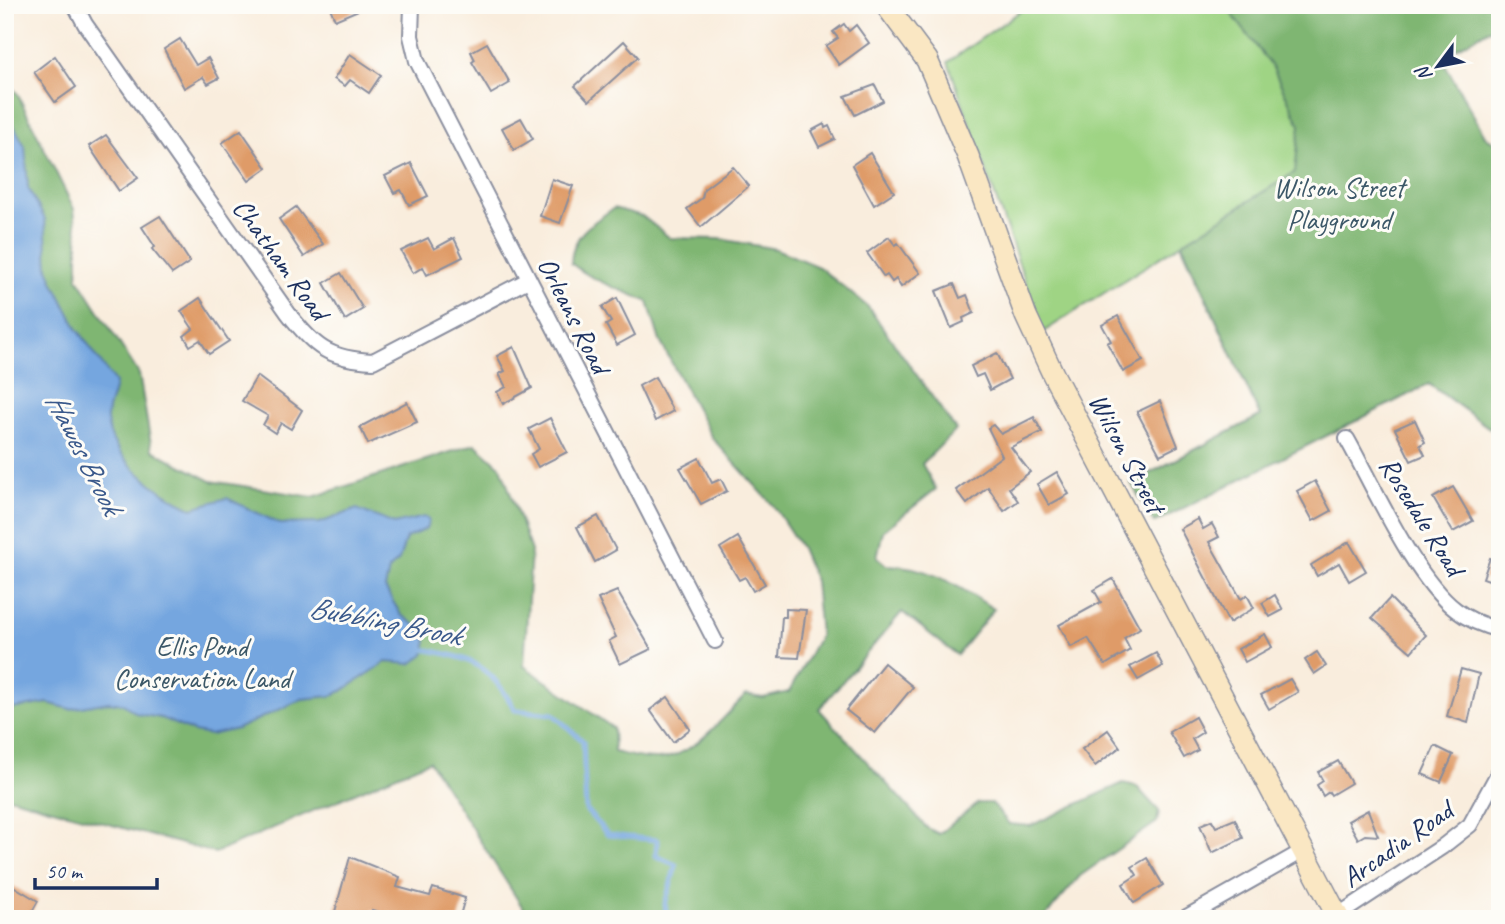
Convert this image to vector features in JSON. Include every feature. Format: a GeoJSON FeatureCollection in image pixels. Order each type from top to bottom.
{"type":"FeatureCollection","features":[{"type":"Feature","properties":{"kind":"street","name":"Chatham Road"},"geometry":{"type":"LineString","coordinates":[[75,5],[85,24],[288,313],[308,339],[326,352],[349,360],[373,361],[528,280]]}},
{"type":"Feature","properties":{"kind":"street","name":"Orleans Road"},"geometry":{"type":"LineString","coordinates":[[412,5],[411,36],[417,61],[715,641]]}},
{"type":"Feature","properties":{"kind":"street","name":"Wilson Street"},"geometry":{"type":"LineString","coordinates":[[886,5],[927,60],[968,156],[998,245],[1053,374],[1338,917]]}},
{"type":"Feature","properties":{"kind":"street","name":"Rosedale Road"},"geometry":{"type":"LineString","coordinates":[[1347,439],[1408,548],[1433,584],[1454,609],[1475,623],[1500,630]]}},
{"type":"Feature","properties":{"kind":"street","name":"Arcadia Road"},"geometry":{"type":"LineString","coordinates":[[1338,917],[1442,848],[1470,825],[1500,770]]}},
{"type":"Feature","properties":{"kind":"street"},"geometry":{"type":"LineString","coordinates":[[1183,919],[1303,851]]}},
{"type":"Feature","properties":{"kind":"green space","name":"Wilson Street Playground"},"geometry":{"type":"Polygon","coordinates":[[[1029,5],[1500,5],[1500,23],[1441,57],[1485,136],[1500,147],[1500,415],[1491,429],[1429,384],[1154,523],[1131,483],[1260,416],[1181,244],[1043,332],[948,62],[1029,5]]]}},
{"type":"Feature","properties":{"kind":"green space"},"geometry":{"type":"Polygon","coordinates":[[[1225,5],[1500,5],[1500,23],[1441,57],[1485,136],[1500,147],[1500,415],[1491,429],[1429,384],[1154,523],[1131,483],[1260,416],[1182,243],[1295,172],[1300,125],[1273,68],[1225,5]]]}},
{"type":"Feature","properties":{"kind":"green space","name":"Ellis Pond Conservation Land"},"geometry":{"type":"Polygon","coordinates":[[[5,80],[17,93],[74,209],[78,241],[78,278],[139,374],[152,450],[211,481],[313,497],[475,444],[501,467],[531,551],[524,666],[613,728],[614,752],[630,756],[653,759],[671,757],[706,735],[746,695],[763,698],[789,692],[820,635],[815,581],[801,548],[773,505],[712,438],[660,341],[648,302],[598,280],[571,263],[575,244],[585,230],[614,208],[642,216],[670,238],[720,239],[776,249],[819,267],[868,307],[956,430],[922,464],[936,489],[883,531],[877,557],[886,565],[930,573],[994,609],[957,655],[902,612],[819,709],[927,828],[939,834],[978,803],[992,803],[1009,824],[1030,826],[1123,783],[1136,786],[1159,811],[1157,822],[1080,876],[1043,919],[530,919],[429,761],[215,853],[5,796],[5,80]]]}},
{"type":"Feature","properties":{"kind":"water","name":"Hawes Brook"},"geometry":{"type":"Polygon","coordinates":[[[5,110],[25,146],[28,188],[45,219],[48,268],[54,283],[77,328],[115,383],[107,420],[117,448],[152,484],[192,508],[227,498],[280,524],[320,523],[357,509],[394,524],[424,517],[429,520],[426,529],[406,538],[399,560],[389,570],[385,588],[401,615],[420,628],[427,641],[424,655],[411,664],[386,662],[331,696],[302,699],[237,729],[210,735],[194,732],[161,718],[138,714],[123,704],[109,702],[70,709],[48,703],[5,710],[5,110]]]}},
{"type":"Feature","properties":{"kind":"building"},"geometry":{"type":"Polygon","coordinates":[[[329,5],[370,5],[335,20],[329,5]]]}},
{"type":"Feature","properties":{"kind":"building"},"geometry":{"type":"Polygon","coordinates":[[[844,24],[849,31],[856,25],[869,43],[839,65],[826,46],[838,38],[833,32],[844,24]]]}},
{"type":"Feature","properties":{"kind":"building"},"geometry":{"type":"Polygon","coordinates":[[[180,39],[196,65],[208,58],[219,78],[208,84],[203,77],[184,88],[164,49],[180,39]]]}},
{"type":"Feature","properties":{"kind":"building"},"geometry":{"type":"Polygon","coordinates":[[[624,41],[638,57],[589,101],[575,86],[624,41]]]}},
{"type":"Feature","properties":{"kind":"building"},"geometry":{"type":"Polygon","coordinates":[[[487,43],[510,83],[491,94],[472,62],[475,60],[471,52],[487,43]]]}},
{"type":"Feature","properties":{"kind":"building"},"geometry":{"type":"Polygon","coordinates":[[[350,54],[381,75],[369,93],[350,80],[345,86],[334,79],[350,54]]]}},
{"type":"Feature","properties":{"kind":"building"},"geometry":{"type":"Polygon","coordinates":[[[55,56],[76,87],[55,102],[34,72],[55,56]]]}},
{"type":"Feature","properties":{"kind":"building"},"geometry":{"type":"Polygon","coordinates":[[[875,85],[883,101],[855,115],[845,96],[875,85]]]}},
{"type":"Feature","properties":{"kind":"building"},"geometry":{"type":"Polygon","coordinates":[[[521,118],[533,139],[514,150],[502,128],[521,118]]]}},
{"type":"Feature","properties":{"kind":"building"},"geometry":{"type":"Polygon","coordinates":[[[824,124],[825,128],[829,126],[835,139],[819,147],[811,131],[824,124]]]}},
{"type":"Feature","properties":{"kind":"building"},"geometry":{"type":"Polygon","coordinates":[[[241,130],[267,168],[249,181],[222,143],[241,130]]]}},
{"type":"Feature","properties":{"kind":"building"},"geometry":{"type":"Polygon","coordinates":[[[106,135],[138,178],[119,191],[89,146],[106,135]]]}},
{"type":"Feature","properties":{"kind":"building"},"geometry":{"type":"Polygon","coordinates":[[[870,153],[894,192],[874,205],[852,165],[870,153]]]}},
{"type":"Feature","properties":{"kind":"building"},"geometry":{"type":"Polygon","coordinates":[[[411,163],[428,196],[409,205],[401,190],[394,193],[385,176],[411,163]]]}},
{"type":"Feature","properties":{"kind":"building"},"geometry":{"type":"Polygon","coordinates":[[[733,167],[749,186],[701,227],[687,209],[702,198],[704,189],[733,167]]]}},
{"type":"Feature","properties":{"kind":"building"},"geometry":{"type":"Polygon","coordinates":[[[552,179],[573,186],[560,223],[540,216],[552,179]]]}},
{"type":"Feature","properties":{"kind":"building"},"geometry":{"type":"Polygon","coordinates":[[[296,207],[323,244],[304,257],[279,219],[296,207]]]}},
{"type":"Feature","properties":{"kind":"building"},"geometry":{"type":"Polygon","coordinates":[[[160,216],[190,262],[172,274],[152,249],[155,247],[142,227],[160,216]]]}},
{"type":"Feature","properties":{"kind":"building"},"geometry":{"type":"Polygon","coordinates":[[[889,237],[895,245],[898,243],[920,273],[901,287],[896,279],[892,282],[887,275],[884,277],[867,253],[889,237]]]}},
{"type":"Feature","properties":{"kind":"building"},"geometry":{"type":"Polygon","coordinates":[[[428,238],[434,249],[454,238],[463,257],[427,275],[423,267],[413,273],[401,251],[428,238]]]}},
{"type":"Feature","properties":{"kind":"building"},"geometry":{"type":"Polygon","coordinates":[[[341,273],[363,309],[345,320],[324,283],[341,273]]]}},
{"type":"Feature","properties":{"kind":"building"},"geometry":{"type":"Polygon","coordinates":[[[954,284],[960,298],[967,295],[974,313],[951,328],[936,291],[954,284]]]}},
{"type":"Feature","properties":{"kind":"building"},"geometry":{"type":"Polygon","coordinates":[[[200,298],[229,341],[209,354],[200,340],[190,346],[184,336],[193,329],[181,311],[200,298]]]}},
{"type":"Feature","properties":{"kind":"building"},"geometry":{"type":"Polygon","coordinates":[[[617,298],[635,335],[617,345],[606,325],[611,322],[602,307],[617,298]]]}},
{"type":"Feature","properties":{"kind":"building"},"geometry":{"type":"Polygon","coordinates":[[[1118,316],[1143,361],[1123,372],[1107,343],[1111,341],[1102,325],[1118,316]]]}},
{"type":"Feature","properties":{"kind":"building"},"geometry":{"type":"Polygon","coordinates":[[[514,347],[532,388],[503,404],[497,392],[506,387],[499,374],[505,371],[497,356],[514,347]]]}},
{"type":"Feature","properties":{"kind":"building"},"geometry":{"type":"Polygon","coordinates":[[[997,353],[1010,379],[990,390],[983,374],[976,377],[971,366],[997,353]]]}},
{"type":"Feature","properties":{"kind":"building"},"geometry":{"type":"Polygon","coordinates":[[[257,376],[302,410],[291,429],[281,423],[275,433],[263,425],[268,416],[242,401],[257,376]]]}},
{"type":"Feature","properties":{"kind":"building"},"geometry":{"type":"Polygon","coordinates":[[[655,377],[673,411],[655,421],[639,386],[655,377]]]}},
{"type":"Feature","properties":{"kind":"building"},"geometry":{"type":"Polygon","coordinates":[[[1160,401],[1178,446],[1160,455],[1137,412],[1160,401]]]}},
{"type":"Feature","properties":{"kind":"building"},"geometry":{"type":"Polygon","coordinates":[[[407,402],[417,422],[368,444],[360,427],[407,402]]]}},
{"type":"Feature","properties":{"kind":"building"},"geometry":{"type":"Polygon","coordinates":[[[1034,417],[1042,432],[1011,447],[1030,472],[1009,488],[1018,501],[1004,511],[988,487],[967,504],[956,490],[1002,456],[988,428],[993,425],[1001,434],[1034,417]]]}},
{"type":"Feature","properties":{"kind":"building"},"geometry":{"type":"Polygon","coordinates":[[[550,418],[567,452],[538,467],[531,454],[539,449],[529,429],[550,418]]]}},
{"type":"Feature","properties":{"kind":"building"},"geometry":{"type":"Polygon","coordinates":[[[1415,420],[1425,442],[1420,445],[1425,455],[1411,461],[1395,429],[1415,420]]]}},
{"type":"Feature","properties":{"kind":"building"},"geometry":{"type":"Polygon","coordinates":[[[699,458],[712,483],[721,479],[727,491],[701,504],[680,468],[699,458]]]}},
{"type":"Feature","properties":{"kind":"building"},"geometry":{"type":"Polygon","coordinates":[[[1057,472],[1069,494],[1049,505],[1037,484],[1057,472]]]}},
{"type":"Feature","properties":{"kind":"building"},"geometry":{"type":"Polygon","coordinates":[[[1315,481],[1331,511],[1313,521],[1297,491],[1315,481]]]}},
{"type":"Feature","properties":{"kind":"building"},"geometry":{"type":"Polygon","coordinates":[[[1453,487],[1473,521],[1453,532],[1433,498],[1453,487]]]}},
{"type":"Feature","properties":{"kind":"building"},"geometry":{"type":"Polygon","coordinates":[[[598,516],[616,550],[595,562],[577,527],[598,516]]]}},
{"type":"Feature","properties":{"kind":"building"},"geometry":{"type":"Polygon","coordinates":[[[1198,519],[1203,529],[1212,524],[1219,537],[1209,542],[1241,599],[1247,595],[1254,608],[1229,623],[1180,529],[1198,519]]]}},
{"type":"Feature","properties":{"kind":"building"},"geometry":{"type":"Polygon","coordinates":[[[738,537],[765,584],[753,591],[745,577],[739,580],[720,548],[738,537]]]}},
{"type":"Feature","properties":{"kind":"building"},"geometry":{"type":"Polygon","coordinates":[[[1349,542],[1366,571],[1349,581],[1339,563],[1317,576],[1311,565],[1349,542]]]}},
{"type":"Feature","properties":{"kind":"building"},"geometry":{"type":"Polygon","coordinates":[[[1490,558],[1500,562],[1500,584],[1483,578],[1490,558]]]}},
{"type":"Feature","properties":{"kind":"building"},"geometry":{"type":"Polygon","coordinates":[[[1113,579],[1140,628],[1124,638],[1130,650],[1105,665],[1088,638],[1071,647],[1059,625],[1101,602],[1094,590],[1113,579]]]}},
{"type":"Feature","properties":{"kind":"building"},"geometry":{"type":"Polygon","coordinates":[[[617,591],[651,649],[620,664],[609,641],[616,637],[598,599],[617,591]]]}},
{"type":"Feature","properties":{"kind":"building"},"geometry":{"type":"Polygon","coordinates":[[[1275,595],[1283,610],[1270,617],[1262,603],[1275,595]]]}},
{"type":"Feature","properties":{"kind":"building"},"geometry":{"type":"Polygon","coordinates":[[[1390,598],[1426,635],[1411,652],[1372,618],[1390,598]]]}},
{"type":"Feature","properties":{"kind":"building"},"geometry":{"type":"Polygon","coordinates":[[[786,609],[806,610],[799,658],[779,657],[782,617],[786,617],[786,609]]]}},
{"type":"Feature","properties":{"kind":"building"},"geometry":{"type":"Polygon","coordinates":[[[1265,634],[1272,647],[1245,662],[1238,649],[1265,634]]]}},
{"type":"Feature","properties":{"kind":"building"},"geometry":{"type":"Polygon","coordinates":[[[1317,652],[1326,666],[1314,674],[1305,660],[1317,652]]]}},
{"type":"Feature","properties":{"kind":"building"},"geometry":{"type":"Polygon","coordinates":[[[1156,653],[1163,666],[1138,680],[1130,667],[1156,653]]]}},
{"type":"Feature","properties":{"kind":"building"},"geometry":{"type":"Polygon","coordinates":[[[884,663],[913,687],[875,733],[846,710],[884,663]]]}},
{"type":"Feature","properties":{"kind":"building"},"geometry":{"type":"Polygon","coordinates":[[[1461,669],[1479,674],[1468,723],[1447,716],[1461,669]]]}},
{"type":"Feature","properties":{"kind":"building"},"geometry":{"type":"Polygon","coordinates":[[[1290,679],[1298,692],[1269,709],[1261,695],[1290,679]]]}},
{"type":"Feature","properties":{"kind":"building"},"geometry":{"type":"Polygon","coordinates":[[[668,697],[690,729],[673,742],[650,710],[668,697]]]}},
{"type":"Feature","properties":{"kind":"building"},"geometry":{"type":"Polygon","coordinates":[[[1195,717],[1203,732],[1192,739],[1198,750],[1184,758],[1169,732],[1195,717]]]}},
{"type":"Feature","properties":{"kind":"building"},"geometry":{"type":"Polygon","coordinates":[[[1108,730],[1120,747],[1095,766],[1082,749],[1108,730]]]}},
{"type":"Feature","properties":{"kind":"building"},"geometry":{"type":"Polygon","coordinates":[[[1435,746],[1453,755],[1441,782],[1422,774],[1435,746]]]}},
{"type":"Feature","properties":{"kind":"building"},"geometry":{"type":"Polygon","coordinates":[[[1338,761],[1351,783],[1331,795],[1329,792],[1323,796],[1317,785],[1323,781],[1318,772],[1338,761]]]}},
{"type":"Feature","properties":{"kind":"building"},"geometry":{"type":"Polygon","coordinates":[[[1368,810],[1378,836],[1365,835],[1358,839],[1348,821],[1368,810]]]}},
{"type":"Feature","properties":{"kind":"building"},"geometry":{"type":"Polygon","coordinates":[[[1235,819],[1243,838],[1212,853],[1200,825],[1212,820],[1216,827],[1235,819]]]}},
{"type":"Feature","properties":{"kind":"building"},"geometry":{"type":"Polygon","coordinates":[[[350,857],[400,877],[397,887],[430,896],[433,888],[465,898],[459,919],[404,919],[372,910],[369,919],[333,919],[350,857]]]}},
{"type":"Feature","properties":{"kind":"building"},"geometry":{"type":"Polygon","coordinates":[[[1147,858],[1163,885],[1134,903],[1123,884],[1137,875],[1132,867],[1147,858]]]}},
{"type":"Feature","properties":{"kind":"building"},"geometry":{"type":"Polygon","coordinates":[[[5,881],[38,901],[28,919],[5,919],[5,881]]]}},
{"type":"Feature","properties":{"kind":"waterway","name":"Bubbling Brook"},"geometry":{"type":"LineString","coordinates":[[422,649],[455,656],[478,666],[497,683],[515,710],[553,714],[583,741],[586,810],[608,835],[657,840],[656,856],[676,865],[665,904],[667,919]]}}]}
